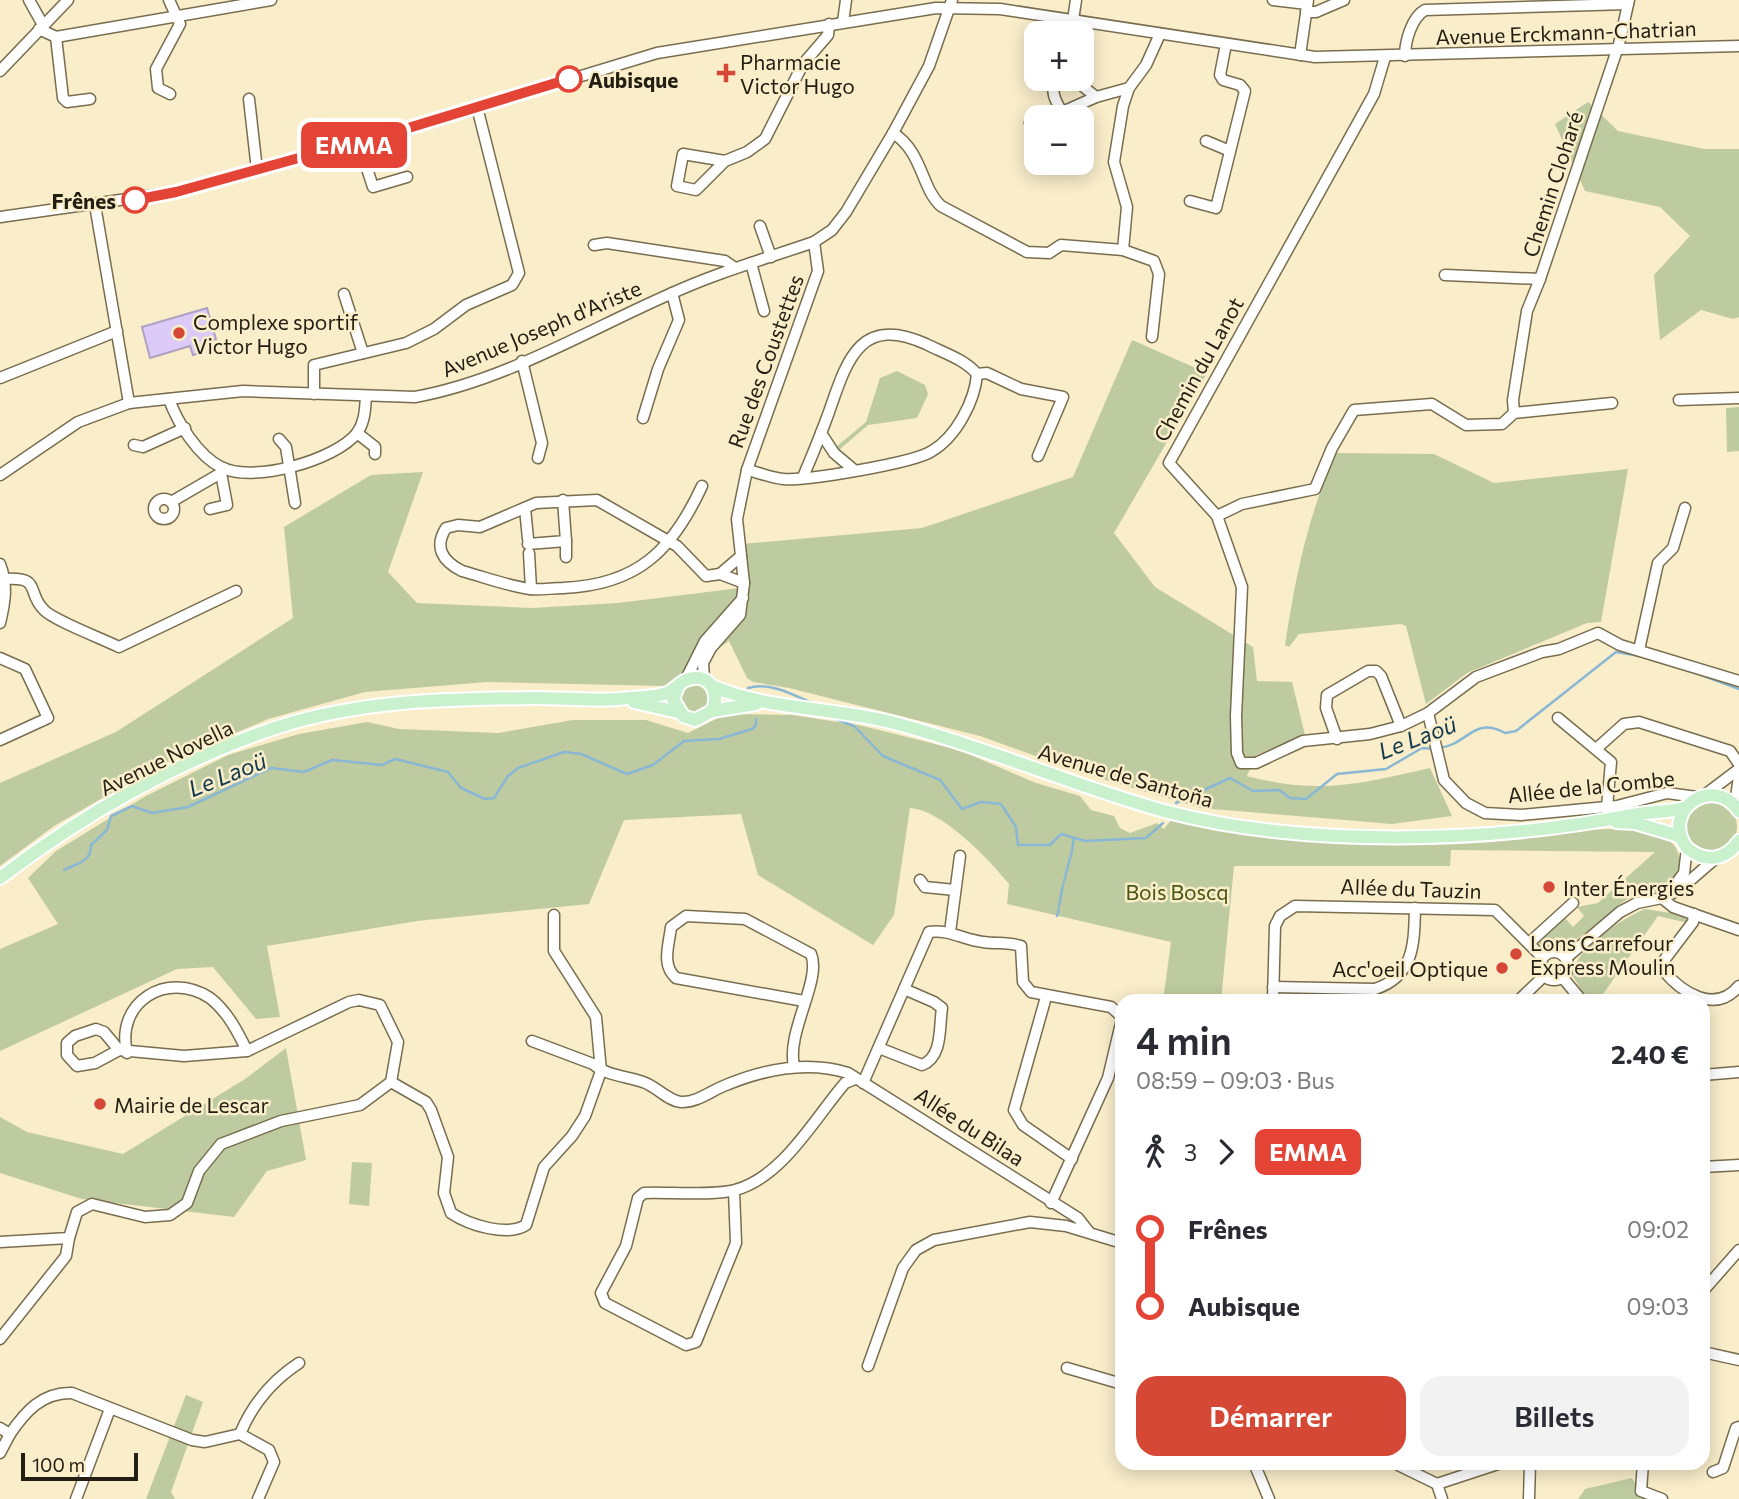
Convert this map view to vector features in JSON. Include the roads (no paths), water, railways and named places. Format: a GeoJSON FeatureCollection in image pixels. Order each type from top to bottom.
{"type":"FeatureCollection","features":[{"type":"Feature","properties":{"kind":"main road"},"geometry":{"type":"LineString","coordinates":[[682,682],[708,683],[716,698],[712,711],[695,720],[678,712],[674,699],[682,682]]}},
{"type":"Feature","properties":{"kind":"main road","name":"Avenue Novella"},"geometry":{"type":"LineString","coordinates":[[0,878],[48,842],[119,799],[209,752],[281,726],[342,710],[412,701],[617,699],[666,694],[682,682]]}},
{"type":"Feature","properties":{"kind":"main road","name":"Avenue de Santoña"},"geometry":{"type":"LineString","coordinates":[[708,683],[731,694],[769,703],[844,712],[896,723],[1101,792],[1215,821],[1325,835],[1397,835],[1541,830],[1684,808]]}},
{"type":"Feature","properties":{"kind":"main road","name":"Avenue Novella"},"geometry":{"type":"LineString","coordinates":[[617,699],[678,712]]}},
{"type":"Feature","properties":{"kind":"main road","name":"Avenue de Santoña"},"geometry":{"type":"LineString","coordinates":[[712,711],[730,706],[769,703]]}},
{"type":"Feature","properties":{"kind":"main road"},"geometry":{"type":"LineString","coordinates":[[1737,808],[1716,794],[1701,796],[1684,808],[1679,817],[1679,836],[1695,855],[1716,858],[1737,846]]}},
{"type":"Feature","properties":{"kind":"main road","name":"Avenue de Santoña"},"geometry":{"type":"LineString","coordinates":[[1605,821],[1635,823],[1679,836]]}},
{"type":"Feature","properties":{"kind":"street"},"geometry":{"type":"LineString","coordinates":[[29,0],[41,27],[56,37],[271,0]]}},
{"type":"Feature","properties":{"kind":"street"},"geometry":{"type":"LineString","coordinates":[[0,71],[68,0]]}},
{"type":"Feature","properties":{"kind":"street"},"geometry":{"type":"LineString","coordinates":[[169,0],[180,24],[156,69],[158,88],[170,94]]}},
{"type":"Feature","properties":{"kind":"street"},"geometry":{"type":"LineString","coordinates":[[843,22],[846,0]]}},
{"type":"Feature","properties":{"kind":"street"},"geometry":{"type":"LineString","coordinates":[[1073,20],[1076,0]]}},
{"type":"Feature","properties":{"kind":"street"},"geometry":{"type":"LineString","coordinates":[[1273,0],[1307,5],[1316,12],[1344,0]]}},
{"type":"Feature","properties":{"kind":"street"},"geometry":{"type":"LineString","coordinates":[[1394,56],[1407,39],[1420,12],[1425,10],[1628,2]]}},
{"type":"Feature","properties":{"kind":"street","name":"Chemin Cloharé"},"geometry":{"type":"LineString","coordinates":[[1446,275],[1540,279],[1617,51],[1628,2]]}},
{"type":"Feature","properties":{"kind":"street"},"geometry":{"type":"LineString","coordinates":[[814,242],[832,230],[846,212],[893,133],[929,66],[950,4]]}},
{"type":"Feature","properties":{"kind":"street","name":"Avenue Erckmann-Chatrian"},"geometry":{"type":"LineString","coordinates":[[0,217],[163,196],[359,144],[657,52],[950,4],[1300,55],[1394,56],[1739,46]]}},
{"type":"Feature","properties":{"kind":"street"},"geometry":{"type":"LineString","coordinates":[[1300,55],[1307,5]]}},
{"type":"Feature","properties":{"kind":"street"},"geometry":{"type":"LineString","coordinates":[[725,161],[683,154],[677,186],[696,190],[725,161],[747,152],[765,139],[803,64],[828,35],[829,24]]}},
{"type":"Feature","properties":{"kind":"street"},"geometry":{"type":"LineString","coordinates":[[1123,250],[1127,207],[1114,162],[1122,107],[1129,88],[1146,65],[1160,34]]}},
{"type":"Feature","properties":{"kind":"street"},"geometry":{"type":"LineString","coordinates":[[56,37],[63,98],[67,102],[90,99]]}},
{"type":"Feature","properties":{"kind":"street"},"geometry":{"type":"LineString","coordinates":[[1191,201],[1216,208],[1245,91],[1240,85],[1223,80],[1220,75],[1226,44]]}},
{"type":"Feature","properties":{"kind":"street","name":"Chemin du Lanot"},"geometry":{"type":"LineString","coordinates":[[1394,56],[1169,463],[1217,516],[1242,587],[1236,716],[1237,753],[1241,763],[1256,763],[1303,741],[1337,739],[1401,726],[1428,713],[1476,677],[1542,652],[1559,649],[1589,634],[1598,633],[1620,645],[1739,681]]}},
{"type":"Feature","properties":{"kind":"street"},"geometry":{"type":"LineString","coordinates":[[1078,105],[1129,88]]}},
{"type":"Feature","properties":{"kind":"street"},"geometry":{"type":"LineString","coordinates":[[1089,91],[1096,97]]}},
{"type":"Feature","properties":{"kind":"street"},"geometry":{"type":"LineString","coordinates":[[249,99],[257,170]]}},
{"type":"Feature","properties":{"kind":"street"},"geometry":{"type":"LineString","coordinates":[[314,394],[314,365],[406,343],[434,329],[466,305],[512,285],[519,273],[477,107]]}},
{"type":"Feature","properties":{"kind":"street"},"geometry":{"type":"LineString","coordinates":[[893,133],[921,164],[934,200],[1027,252],[1049,253],[1060,244],[1123,250],[1154,261],[1158,267],[1152,337]]}},
{"type":"Feature","properties":{"kind":"street"},"geometry":{"type":"LineString","coordinates":[[1206,141],[1230,151]]}},
{"type":"Feature","properties":{"kind":"street"},"geometry":{"type":"LineString","coordinates":[[359,144],[373,187],[407,177]]}},
{"type":"Feature","properties":{"kind":"street"},"geometry":{"type":"LineString","coordinates":[[95,205],[129,403]]}},
{"type":"Feature","properties":{"kind":"street"},"geometry":{"type":"LineString","coordinates":[[760,226],[771,257]]}},
{"type":"Feature","properties":{"kind":"street","name":"Avenue Joseph d'Ariste"},"geometry":{"type":"LineString","coordinates":[[0,475],[78,422],[129,403],[243,391],[366,397],[415,397],[440,392],[522,361],[672,293],[735,268],[814,242]]}},
{"type":"Feature","properties":{"kind":"street","name":"Rue des Coustettes"},"geometry":{"type":"LineString","coordinates":[[708,683],[703,663],[711,648],[740,615],[744,583],[737,519],[747,470],[818,271],[814,242]]}},
{"type":"Feature","properties":{"kind":"street"},"geometry":{"type":"LineString","coordinates":[[594,245],[607,243],[725,261],[735,268]]}},
{"type":"Feature","properties":{"kind":"street"},"geometry":{"type":"LineString","coordinates":[[751,263],[764,311]]}},
{"type":"Feature","properties":{"kind":"street"},"geometry":{"type":"LineString","coordinates":[[1514,413],[1513,400],[1527,312],[1540,279]]}},
{"type":"Feature","properties":{"kind":"street"},"geometry":{"type":"LineString","coordinates":[[643,418],[658,369],[679,320],[672,293]]}},
{"type":"Feature","properties":{"kind":"street"},"geometry":{"type":"LineString","coordinates":[[344,294],[363,353]]}},
{"type":"Feature","properties":{"kind":"street"},"geometry":{"type":"LineString","coordinates":[[0,378],[117,331]]}},
{"type":"Feature","properties":{"kind":"street"},"geometry":{"type":"LineString","coordinates":[[747,470],[784,479],[803,477],[918,458],[933,451],[950,437],[976,385],[977,374],[968,364],[903,334],[880,335],[861,345],[846,362],[803,477]]}},
{"type":"Feature","properties":{"kind":"street"},"geometry":{"type":"LineString","coordinates":[[522,361],[542,443],[538,458]]}},
{"type":"Feature","properties":{"kind":"street"},"geometry":{"type":"LineString","coordinates":[[977,374],[988,373],[1021,389],[1063,397],[1038,456]]}},
{"type":"Feature","properties":{"kind":"street"},"geometry":{"type":"LineString","coordinates":[[171,502],[221,471],[264,471],[331,453],[357,433],[364,420],[366,397]]}},
{"type":"Feature","properties":{"kind":"street"},"geometry":{"type":"LineString","coordinates":[[1679,400],[1739,398]]}},
{"type":"Feature","properties":{"kind":"street"},"geometry":{"type":"LineString","coordinates":[[169,399],[184,428],[221,471],[228,505],[211,509]]}},
{"type":"Feature","properties":{"kind":"street"},"geometry":{"type":"LineString","coordinates":[[1217,516],[1242,504],[1315,489],[1332,448],[1354,410],[1432,404],[1466,425],[1502,424],[1514,413],[1612,402]]}},
{"type":"Feature","properties":{"kind":"street"},"geometry":{"type":"LineString","coordinates":[[134,445],[143,447],[184,428]]}},
{"type":"Feature","properties":{"kind":"street"},"geometry":{"type":"LineString","coordinates":[[357,433],[376,447],[375,454]]}},
{"type":"Feature","properties":{"kind":"street"},"geometry":{"type":"LineString","coordinates":[[821,433],[834,453],[853,469]]}},
{"type":"Feature","properties":{"kind":"street"},"geometry":{"type":"LineString","coordinates":[[279,439],[286,447],[295,503]]}},
{"type":"Feature","properties":{"kind":"street"},"geometry":{"type":"LineString","coordinates":[[702,486],[688,516],[667,541],[645,564],[624,577],[598,586],[531,589],[451,566],[440,552],[439,539],[446,528],[480,527],[525,508],[562,500],[597,500],[667,541],[677,547],[706,576],[720,574],[744,583]]}},
{"type":"Feature","properties":{"kind":"street"},"geometry":{"type":"LineString","coordinates":[[562,500],[566,557]]}},
{"type":"Feature","properties":{"kind":"street"},"geometry":{"type":"LineString","coordinates":[[525,508],[531,589]]}},
{"type":"Feature","properties":{"kind":"street"},"geometry":{"type":"LineString","coordinates":[[1639,650],[1658,564],[1672,548],[1685,508]]}},
{"type":"Feature","properties":{"kind":"street"},"geometry":{"type":"LineString","coordinates":[[528,545],[566,541]]}},
{"type":"Feature","properties":{"kind":"street"},"geometry":{"type":"LineString","coordinates":[[720,574],[741,556]]}},
{"type":"Feature","properties":{"kind":"street"},"geometry":{"type":"LineString","coordinates":[[0,564],[6,579],[0,624]]}},
{"type":"Feature","properties":{"kind":"street"},"geometry":{"type":"LineString","coordinates":[[6,579],[22,579],[32,584],[44,610],[119,647],[236,592]]}},
{"type":"Feature","properties":{"kind":"street"},"geometry":{"type":"LineString","coordinates":[[682,682],[705,641],[744,598]]}},
{"type":"Feature","properties":{"kind":"street"},"geometry":{"type":"LineString","coordinates":[[0,658],[25,669],[48,718],[0,740]]}},
{"type":"Feature","properties":{"kind":"street"},"geometry":{"type":"LineString","coordinates":[[1337,739],[1326,708],[1327,695],[1368,671],[1376,671],[1381,676],[1401,726]]}},
{"type":"Feature","properties":{"kind":"street","name":"Allée de la Combe"},"geometry":{"type":"LineString","coordinates":[[1428,713],[1444,780],[1466,803],[1485,813],[1521,815],[1607,807],[1667,793],[1701,796]]}},
{"type":"Feature","properties":{"kind":"street"},"geometry":{"type":"LineString","coordinates":[[1558,718],[1596,749],[1613,767],[1607,807]]}},
{"type":"Feature","properties":{"kind":"street"},"geometry":{"type":"LineString","coordinates":[[1596,749],[1624,724],[1639,722],[1730,751],[1739,766],[1701,796]]}},
{"type":"Feature","properties":{"kind":"street"},"geometry":{"type":"LineString","coordinates":[[1737,808],[1739,776]]}},
{"type":"Feature","properties":{"kind":"street"},"geometry":{"type":"LineString","coordinates":[[1662,898],[1678,884],[1684,873],[1687,848]]}},
{"type":"Feature","properties":{"kind":"street"},"geometry":{"type":"LineString","coordinates":[[950,932],[960,856]]}},
{"type":"Feature","properties":{"kind":"street"},"geometry":{"type":"LineString","coordinates":[[1566,958],[1620,912],[1637,903],[1662,898],[1679,890],[1716,858]]}},
{"type":"Feature","properties":{"kind":"street"},"geometry":{"type":"LineString","coordinates":[[919,880],[925,887],[956,890]]}},
{"type":"Feature","properties":{"kind":"street"},"geometry":{"type":"LineString","coordinates":[[1662,898],[1673,907],[1739,930]]}},
{"type":"Feature","properties":{"kind":"street"},"geometry":{"type":"LineString","coordinates":[[1529,943],[1573,903]]}},
{"type":"Feature","properties":{"kind":"street","name":"Allée du Tauzin"},"geometry":{"type":"LineString","coordinates":[[1273,986],[1274,933],[1280,916],[1295,906],[1495,910],[1543,958]]}},
{"type":"Feature","properties":{"kind":"street"},"geometry":{"type":"LineString","coordinates":[[1273,994],[1273,986],[1375,989],[1385,986],[1410,961],[1414,948],[1415,908]]}},
{"type":"Feature","properties":{"kind":"street"},"geometry":{"type":"LineString","coordinates":[[1689,994],[1679,989],[1662,970],[1665,959],[1693,922],[1694,914]]}},
{"type":"Feature","properties":{"kind":"street"},"geometry":{"type":"LineString","coordinates":[[391,1083],[426,1102],[431,1110],[447,1157],[444,1202],[451,1213],[512,1232],[526,1225],[544,1167],[572,1136],[585,1116],[601,1071],[596,1017],[554,951],[554,915]]}},
{"type":"Feature","properties":{"kind":"street"},"geometry":{"type":"LineString","coordinates":[[794,1066],[792,1048],[804,1001],[814,961],[805,950],[746,919],[686,916],[671,927],[666,963],[668,971],[676,978],[804,1001]]}},
{"type":"Feature","properties":{"kind":"street"},"geometry":{"type":"LineString","coordinates":[[734,1191],[736,1243],[696,1342],[686,1345],[605,1303],[601,1293],[626,1246],[638,1198],[644,1193],[734,1191],[769,1171],[845,1083],[859,1081],[878,1048],[929,932],[950,932],[980,942],[1009,942],[1021,946],[1023,982],[1031,992],[1046,997],[1111,1007],[1115,1011]]}},
{"type":"Feature","properties":{"kind":"street"},"geometry":{"type":"LineString","coordinates":[[1554,952],[1566,958],[1568,971],[1563,978],[1551,980],[1544,976],[1540,969],[1543,958],[1554,952]]}},
{"type":"Feature","properties":{"kind":"street"},"geometry":{"type":"LineString","coordinates":[[1525,994],[1544,976]]}},
{"type":"Feature","properties":{"kind":"street"},"geometry":{"type":"LineString","coordinates":[[1563,978],[1574,994]]}},
{"type":"Feature","properties":{"kind":"street"},"geometry":{"type":"LineString","coordinates":[[1710,1000],[1732,994],[1739,986]]}},
{"type":"Feature","properties":{"kind":"street"},"geometry":{"type":"LineString","coordinates":[[123,1051],[123,1036],[137,1005],[159,989],[171,988],[197,992],[220,1007],[247,1051]]}},
{"type":"Feature","properties":{"kind":"street"},"geometry":{"type":"LineString","coordinates":[[878,1048],[922,1065],[931,1061],[936,1054],[942,1008],[904,989]]}},
{"type":"Feature","properties":{"kind":"street"},"geometry":{"type":"LineString","coordinates":[[1046,997],[1014,1110],[1023,1125],[1072,1159]]}},
{"type":"Feature","properties":{"kind":"street"},"geometry":{"type":"LineString","coordinates":[[0,1339],[66,1256],[76,1212],[98,1204],[145,1217],[170,1215],[187,1203],[199,1171],[221,1144],[281,1121],[360,1105],[391,1083],[398,1042],[380,1005],[359,1000],[349,1002],[247,1051],[184,1056],[123,1051],[83,1067],[69,1059],[67,1043],[75,1036],[96,1029],[123,1051]]}},
{"type":"Feature","properties":{"kind":"street","name":"Allée du Bilaa"},"geometry":{"type":"LineString","coordinates":[[532,1041],[593,1064],[601,1071],[646,1082],[678,1102],[690,1101],[728,1084],[794,1066],[825,1066],[848,1073],[960,1141],[1051,1203],[1078,1218],[1090,1232]]}},
{"type":"Feature","properties":{"kind":"street"},"geometry":{"type":"LineString","coordinates":[[1051,1203],[1108,1079],[1115,1048]]}},
{"type":"Feature","properties":{"kind":"street"},"geometry":{"type":"LineString","coordinates":[[1710,1074],[1739,1072]]}},
{"type":"Feature","properties":{"kind":"street"},"geometry":{"type":"LineString","coordinates":[[1710,1167],[1739,1165]]}},
{"type":"Feature","properties":{"kind":"street"},"geometry":{"type":"LineString","coordinates":[[1061,1209],[1067,1219],[1066,1226]]}},
{"type":"Feature","properties":{"kind":"street"},"geometry":{"type":"LineString","coordinates":[[868,1366],[886,1309],[903,1268],[916,1250],[934,1240],[1030,1222],[1066,1226],[1115,1240]]}},
{"type":"Feature","properties":{"kind":"street"},"geometry":{"type":"LineString","coordinates":[[0,1242],[69,1238]]}},
{"type":"Feature","properties":{"kind":"street"},"geometry":{"type":"LineString","coordinates":[[1710,1283],[1739,1250]]}},
{"type":"Feature","properties":{"kind":"street"},"geometry":{"type":"LineString","coordinates":[[1710,1354],[1739,1360]]}},
{"type":"Feature","properties":{"kind":"street"},"geometry":{"type":"LineString","coordinates":[[240,1434],[250,1412],[284,1373],[299,1363]]}},
{"type":"Feature","properties":{"kind":"street"},"geometry":{"type":"LineString","coordinates":[[1068,1368],[1115,1382]]}},
{"type":"Feature","properties":{"kind":"street"},"geometry":{"type":"LineString","coordinates":[[0,1453],[25,1411],[60,1393],[72,1393],[192,1440],[205,1442],[240,1434],[269,1450],[274,1462],[258,1499]]}},
{"type":"Feature","properties":{"kind":"street"},"geometry":{"type":"LineString","coordinates":[[76,1499],[110,1409]]}},
{"type":"Feature","properties":{"kind":"street"},"geometry":{"type":"LineString","coordinates":[[1713,1472],[1723,1468],[1736,1428],[1739,1427]]}},
{"type":"Feature","properties":{"kind":"street"},"geometry":{"type":"LineString","coordinates":[[0,1429],[10,1434]]}},
{"type":"Feature","properties":{"kind":"street"},"geometry":{"type":"LineString","coordinates":[[1257,1470],[1269,1499]]}},
{"type":"Feature","properties":{"kind":"street"},"geometry":{"type":"LineString","coordinates":[[1408,1470],[1437,1484],[1480,1470]]}},
{"type":"Feature","properties":{"kind":"street"},"geometry":{"type":"LineString","coordinates":[[1529,1499],[1530,1470]]}},
{"type":"Feature","properties":{"kind":"street"},"geometry":{"type":"LineString","coordinates":[[1642,1470],[1639,1488],[1661,1499]]}},
{"type":"Feature","properties":{"kind":"street"},"geometry":{"type":"LineString","coordinates":[[1437,1484],[1442,1499]]}},
{"type":"Feature","properties":{"kind":"waterway","name":"Le Laoü"},"geometry":{"type":"LineString","coordinates":[[1440,748],[1450,746],[1478,729],[1494,729],[1505,733],[1516,731],[1616,652],[1640,656]]}},
{"type":"Feature","properties":{"kind":"waterway","name":"Le Laoü"},"geometry":{"type":"LineString","coordinates":[[1696,673],[1739,689]]}},
{"type":"Feature","properties":{"kind":"waterway","name":"Le Laoü"},"geometry":{"type":"LineString","coordinates":[[748,688],[765,686],[814,704]]}},
{"type":"Feature","properties":{"kind":"waterway","name":"Le Laoü"},"geometry":{"type":"LineString","coordinates":[[833,718],[854,726],[883,756],[940,780],[962,809],[981,802],[1001,804],[1016,827],[1018,845],[1050,845],[1061,834],[1085,841],[1146,838],[1163,823]]}},
{"type":"Feature","properties":{"kind":"waterway","name":"Le Laoü"},"geometry":{"type":"LineString","coordinates":[[64,870],[86,859],[91,845],[107,830],[111,816],[132,806],[152,813],[188,807],[271,768],[304,772],[332,760],[382,765],[395,759],[448,772],[461,788],[485,799],[494,798],[508,776],[518,768],[564,752],[581,754],[627,774],[653,765],[684,741],[719,739],[752,729],[756,725],[756,719]]}},
{"type":"Feature","properties":{"kind":"waterway","name":"Le Laoü"},"geometry":{"type":"LineString","coordinates":[[1176,803],[1230,778],[1253,791],[1279,790],[1290,798],[1306,799],[1337,774],[1386,769],[1422,748],[1434,749]]}},
{"type":"Feature","properties":{"kind":"waterway"},"geometry":{"type":"LineString","coordinates":[[1071,856],[1074,838]]}},
{"type":"Feature","properties":{"kind":"waterway"},"geometry":{"type":"LineString","coordinates":[[1064,882],[1070,858]]}},
{"type":"Feature","properties":{"kind":"waterway"},"geometry":{"type":"LineString","coordinates":[[1059,906],[1063,885]]}},
{"type":"Feature","properties":{"kind":"waterway"},"geometry":{"type":"LineString","coordinates":[[1057,916],[1059,909]]}},
{"type":"Feature","properties":{"kind":"place","name":"Pharmacie Victor Hugo"},"geometry":{"type":"Point","coordinates":[726,73]}},
{"type":"Feature","properties":{"kind":"place","name":"Aubisque"},"geometry":{"type":"Point","coordinates":[569,79]}},
{"type":"Feature","properties":{"kind":"place","name":"Frênes"},"geometry":{"type":"Point","coordinates":[135,200]}},
{"type":"Feature","properties":{"kind":"place","name":"Complexe sportif Victor Hugo"},"geometry":{"type":"Point","coordinates":[179,333]}},
{"type":"Feature","properties":{"kind":"place","name":"Inter Énergies"},"geometry":{"type":"Point","coordinates":[1549,887]}},
{"type":"Feature","properties":{"kind":"place","name":"Lons Carrefour Express Moulin"},"geometry":{"type":"Point","coordinates":[1516,954]}},
{"type":"Feature","properties":{"kind":"place","name":"Acc'oeil Optique"},"geometry":{"type":"Point","coordinates":[1502,968]}},
{"type":"Feature","properties":{"kind":"place","name":"Mairie de Lescar"},"geometry":{"type":"Point","coordinates":[100,1104]}},
{"type":"Feature","properties":{"kind":"park label","name":"Bois Boscq"},"geometry":{"type":"Point","coordinates":[1177,891]}}]}
